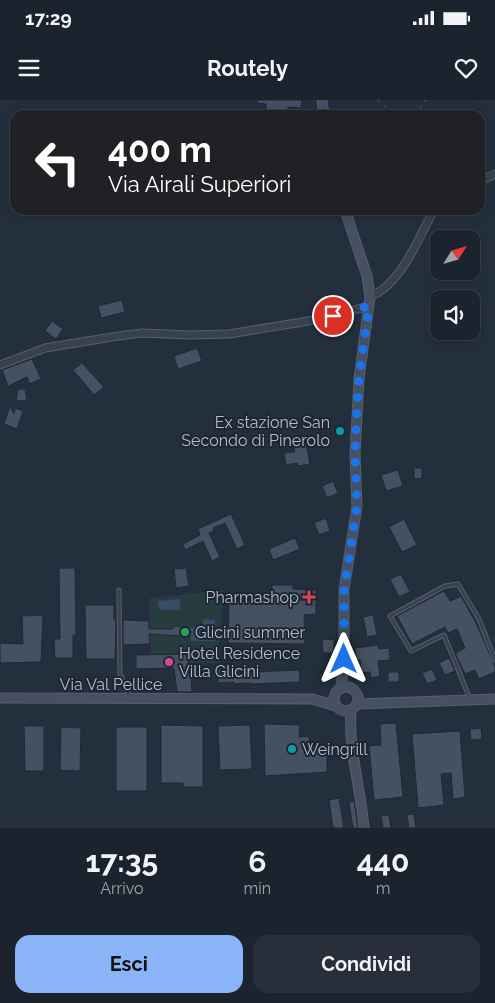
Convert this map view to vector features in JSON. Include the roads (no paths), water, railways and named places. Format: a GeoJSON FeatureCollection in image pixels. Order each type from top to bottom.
{"type":"FeatureCollection","features":[{"type":"Feature","properties":{"kind":"street"},"geometry":{"type":"LineString","coordinates":[[347,215],[367,276],[369,301],[359,379],[356,424],[357,506],[344,590],[344,664],[334,700],[350,728]]}},
{"type":"Feature","properties":{"kind":"street"},"geometry":{"type":"LineString","coordinates":[[0,365],[45,348],[118,336],[142,333],[229,334],[321,319],[369,301],[383,291],[397,275],[422,235],[432,215]]}},
{"type":"Feature","properties":{"kind":"street"},"geometry":{"type":"LineString","coordinates":[[344,664],[355,691],[350,728],[364,828]]}},
{"type":"Feature","properties":{"kind":"street"},"geometry":{"type":"LineString","coordinates":[[312,699],[346,686],[379,702]]}},
{"type":"Feature","properties":{"kind":"street","name":"Via Val Pellice"},"geometry":{"type":"LineString","coordinates":[[0,698],[129,700],[312,699]]}},
{"type":"Feature","properties":{"kind":"street"},"geometry":{"type":"LineString","coordinates":[[312,699],[338,708],[379,702],[495,699]]}},
{"type":"Feature","properties":{"kind":"lane"},"geometry":{"type":"LineString","coordinates":[[470,700],[444,635],[411,651],[390,616],[445,586],[458,584],[479,619],[495,660]]}},
{"type":"Feature","properties":{"kind":"lane"},"geometry":{"type":"LineString","coordinates":[[119,590],[120,674],[127,688],[129,700]]}},
{"type":"Feature","properties":{"kind":"water"},"geometry":{"type":"Polygon","coordinates":[[[180,599],[180,610],[161,610],[158,607],[158,601],[180,599]]]}},
{"type":"Feature","properties":{"kind":"water"},"geometry":{"type":"Polygon","coordinates":[[[203,619],[215,620],[215,641],[191,641],[190,628],[203,627],[203,619]]]}},
{"type":"Feature","properties":{"kind":"place","name":"Ex stazione San Secondo di Pinerolo"},"geometry":{"type":"Point","coordinates":[340,431]}},
{"type":"Feature","properties":{"kind":"place","name":"Pharmashop"},"geometry":{"type":"Point","coordinates":[309,597]}},
{"type":"Feature","properties":{"kind":"place","name":"Glicini summer"},"geometry":{"type":"Point","coordinates":[185,632]}},
{"type":"Feature","properties":{"kind":"place","name":"Hotel Residence Villa Glicini"},"geometry":{"type":"Point","coordinates":[169,662]}},
{"type":"Feature","properties":{"kind":"place","name":"Weingrill"},"geometry":{"type":"Point","coordinates":[292,749]}}]}
